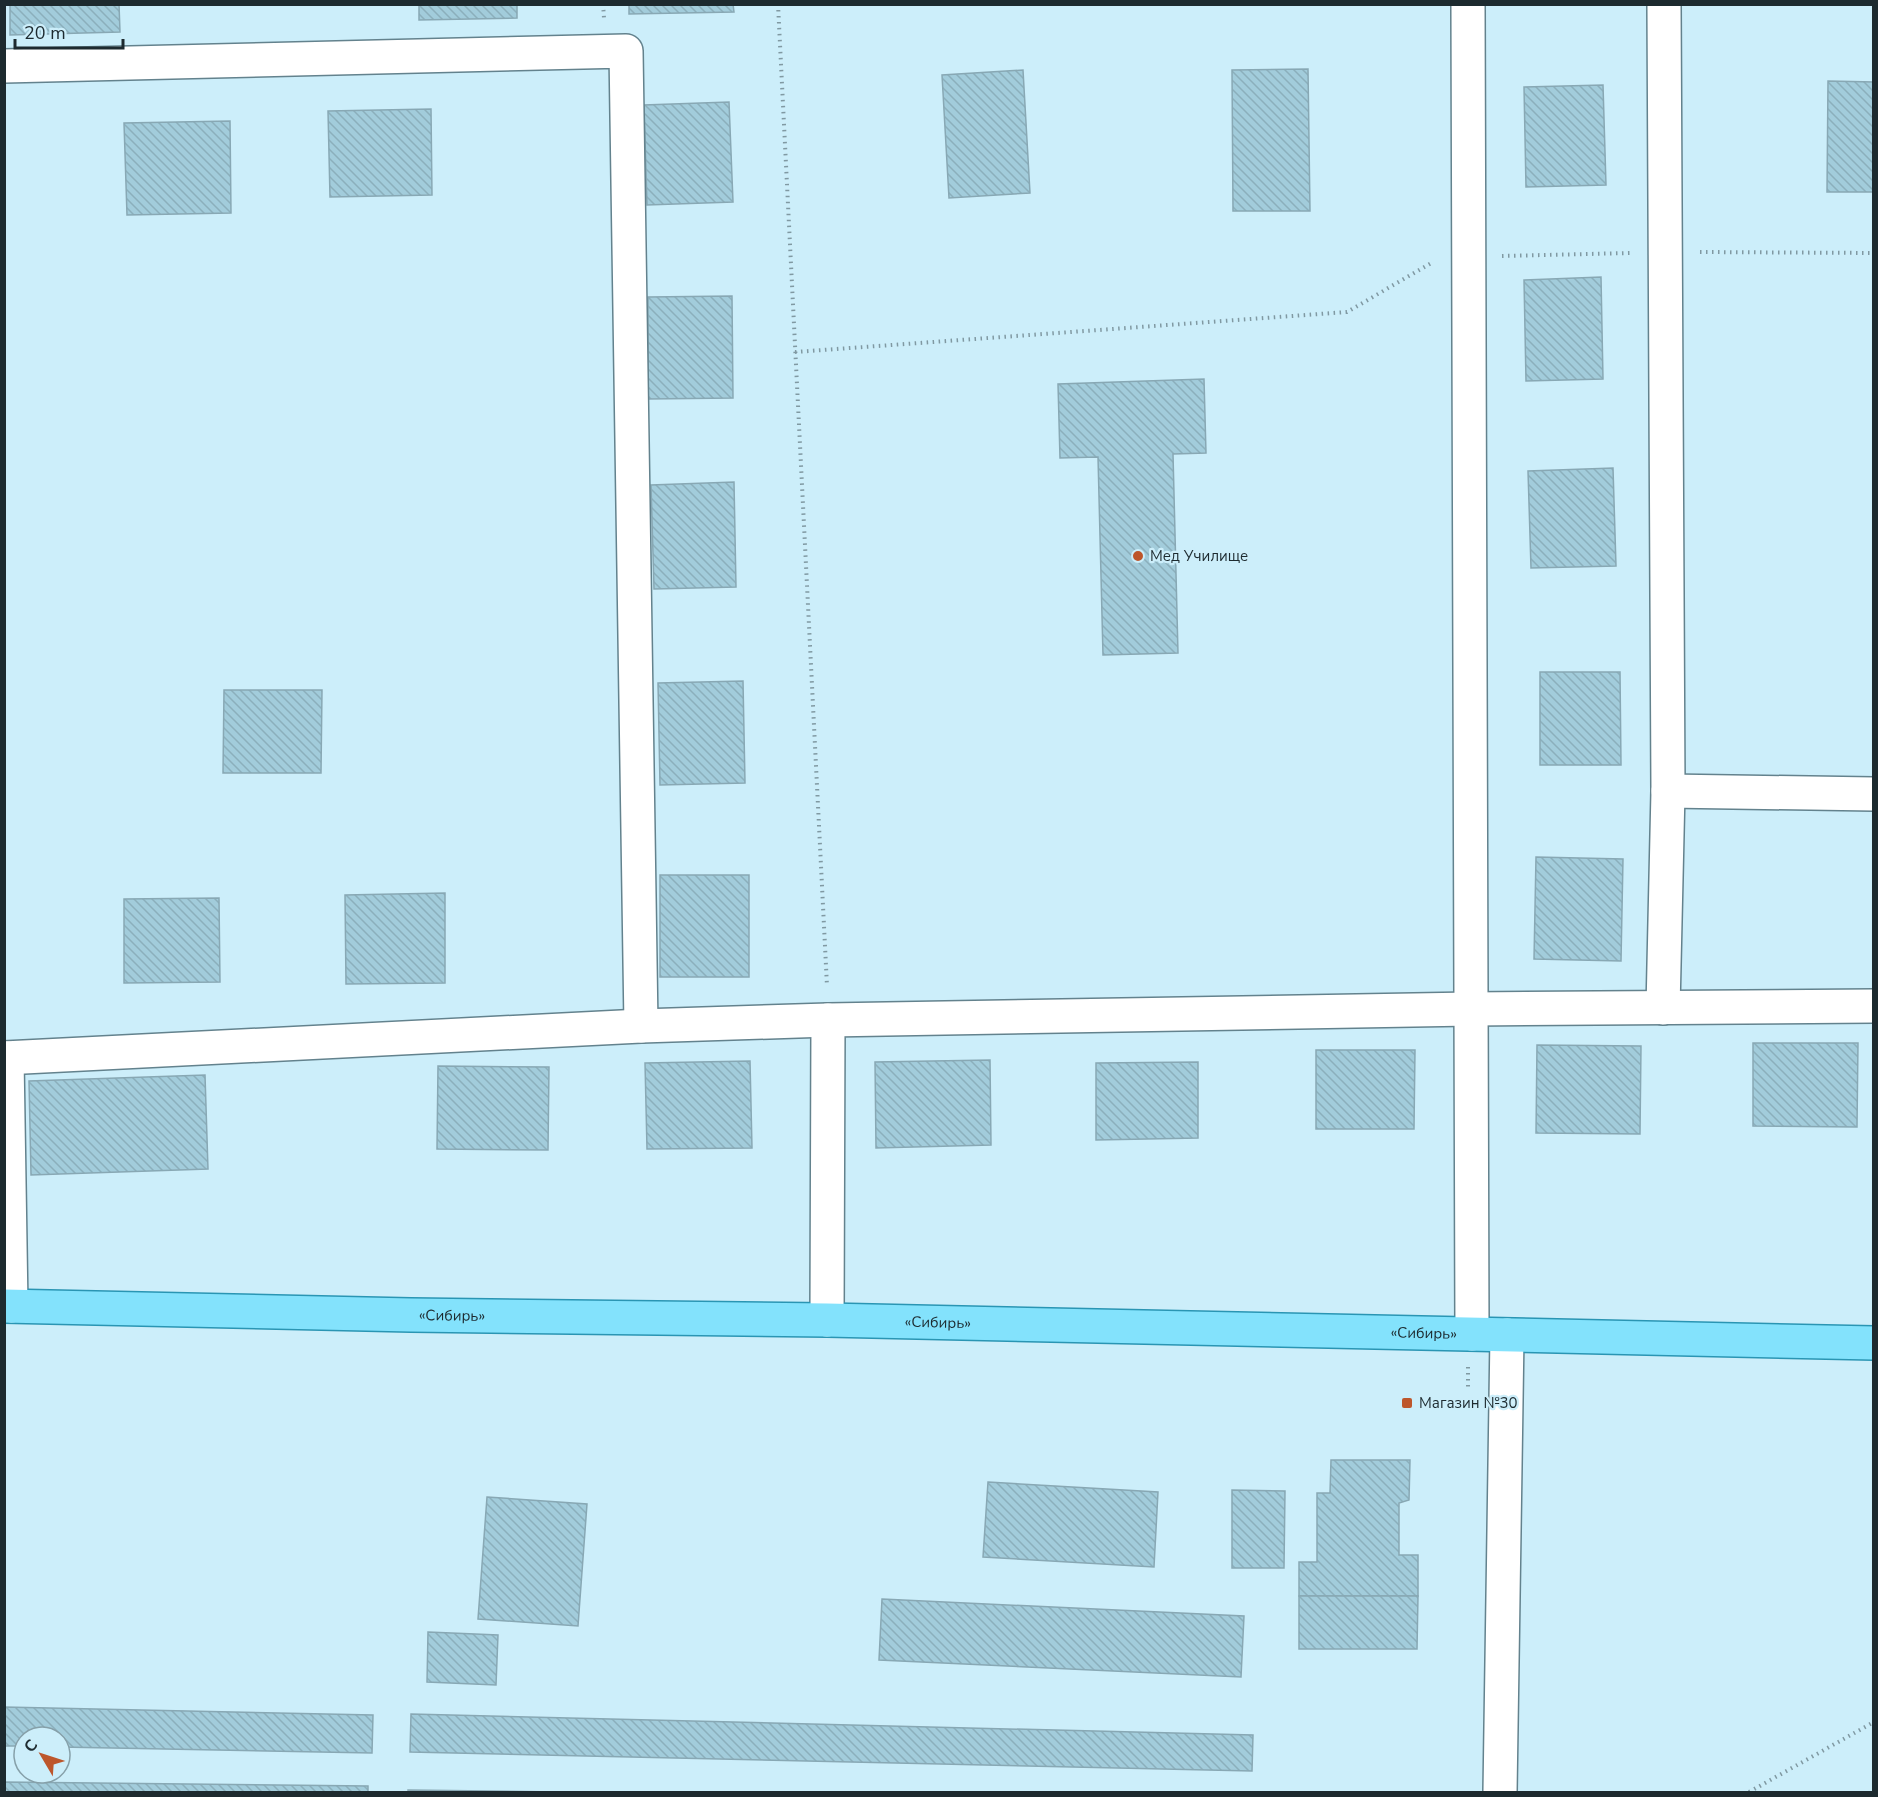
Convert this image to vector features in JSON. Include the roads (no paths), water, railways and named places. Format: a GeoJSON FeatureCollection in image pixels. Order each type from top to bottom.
{"type":"FeatureCollection","features":[{"type":"Feature","properties":{"kind":"main road","name":"«Сибирь»"},"geometry":{"type":"LineString","coordinates":[[8,1306],[411,1315],[827,1320],[1874,1342]]}},
{"type":"Feature","properties":{"kind":"lane"},"geometry":{"type":"LineString","coordinates":[[1468,4],[1472,1334]]}},
{"type":"Feature","properties":{"kind":"lane"},"geometry":{"type":"LineString","coordinates":[[1663,1008],[1668,791],[1664,4]]}},
{"type":"Feature","properties":{"kind":"lane"},"geometry":{"type":"LineString","coordinates":[[4,66],[626,51],[641,1026]]}},
{"type":"Feature","properties":{"kind":"lane"},"geometry":{"type":"LineString","coordinates":[[1668,791],[1874,794]]}},
{"type":"Feature","properties":{"kind":"lane"},"geometry":{"type":"LineString","coordinates":[[8,1306],[6,1058],[641,1026],[828,1020],[1471,1009],[1874,1006]]}},
{"type":"Feature","properties":{"kind":"lane"},"geometry":{"type":"LineString","coordinates":[[827,1320],[828,1020]]}},
{"type":"Feature","properties":{"kind":"lane"},"geometry":{"type":"LineString","coordinates":[[1500,1792],[1508,1335]]}},
{"type":"Feature","properties":{"kind":"place","name":"Мед Училище"},"geometry":{"type":"Point","coordinates":[1138,556]}},
{"type":"Feature","properties":{"kind":"place","name":"Магазин №30"},"geometry":{"type":"Point","coordinates":[1407,1403]}}]}
